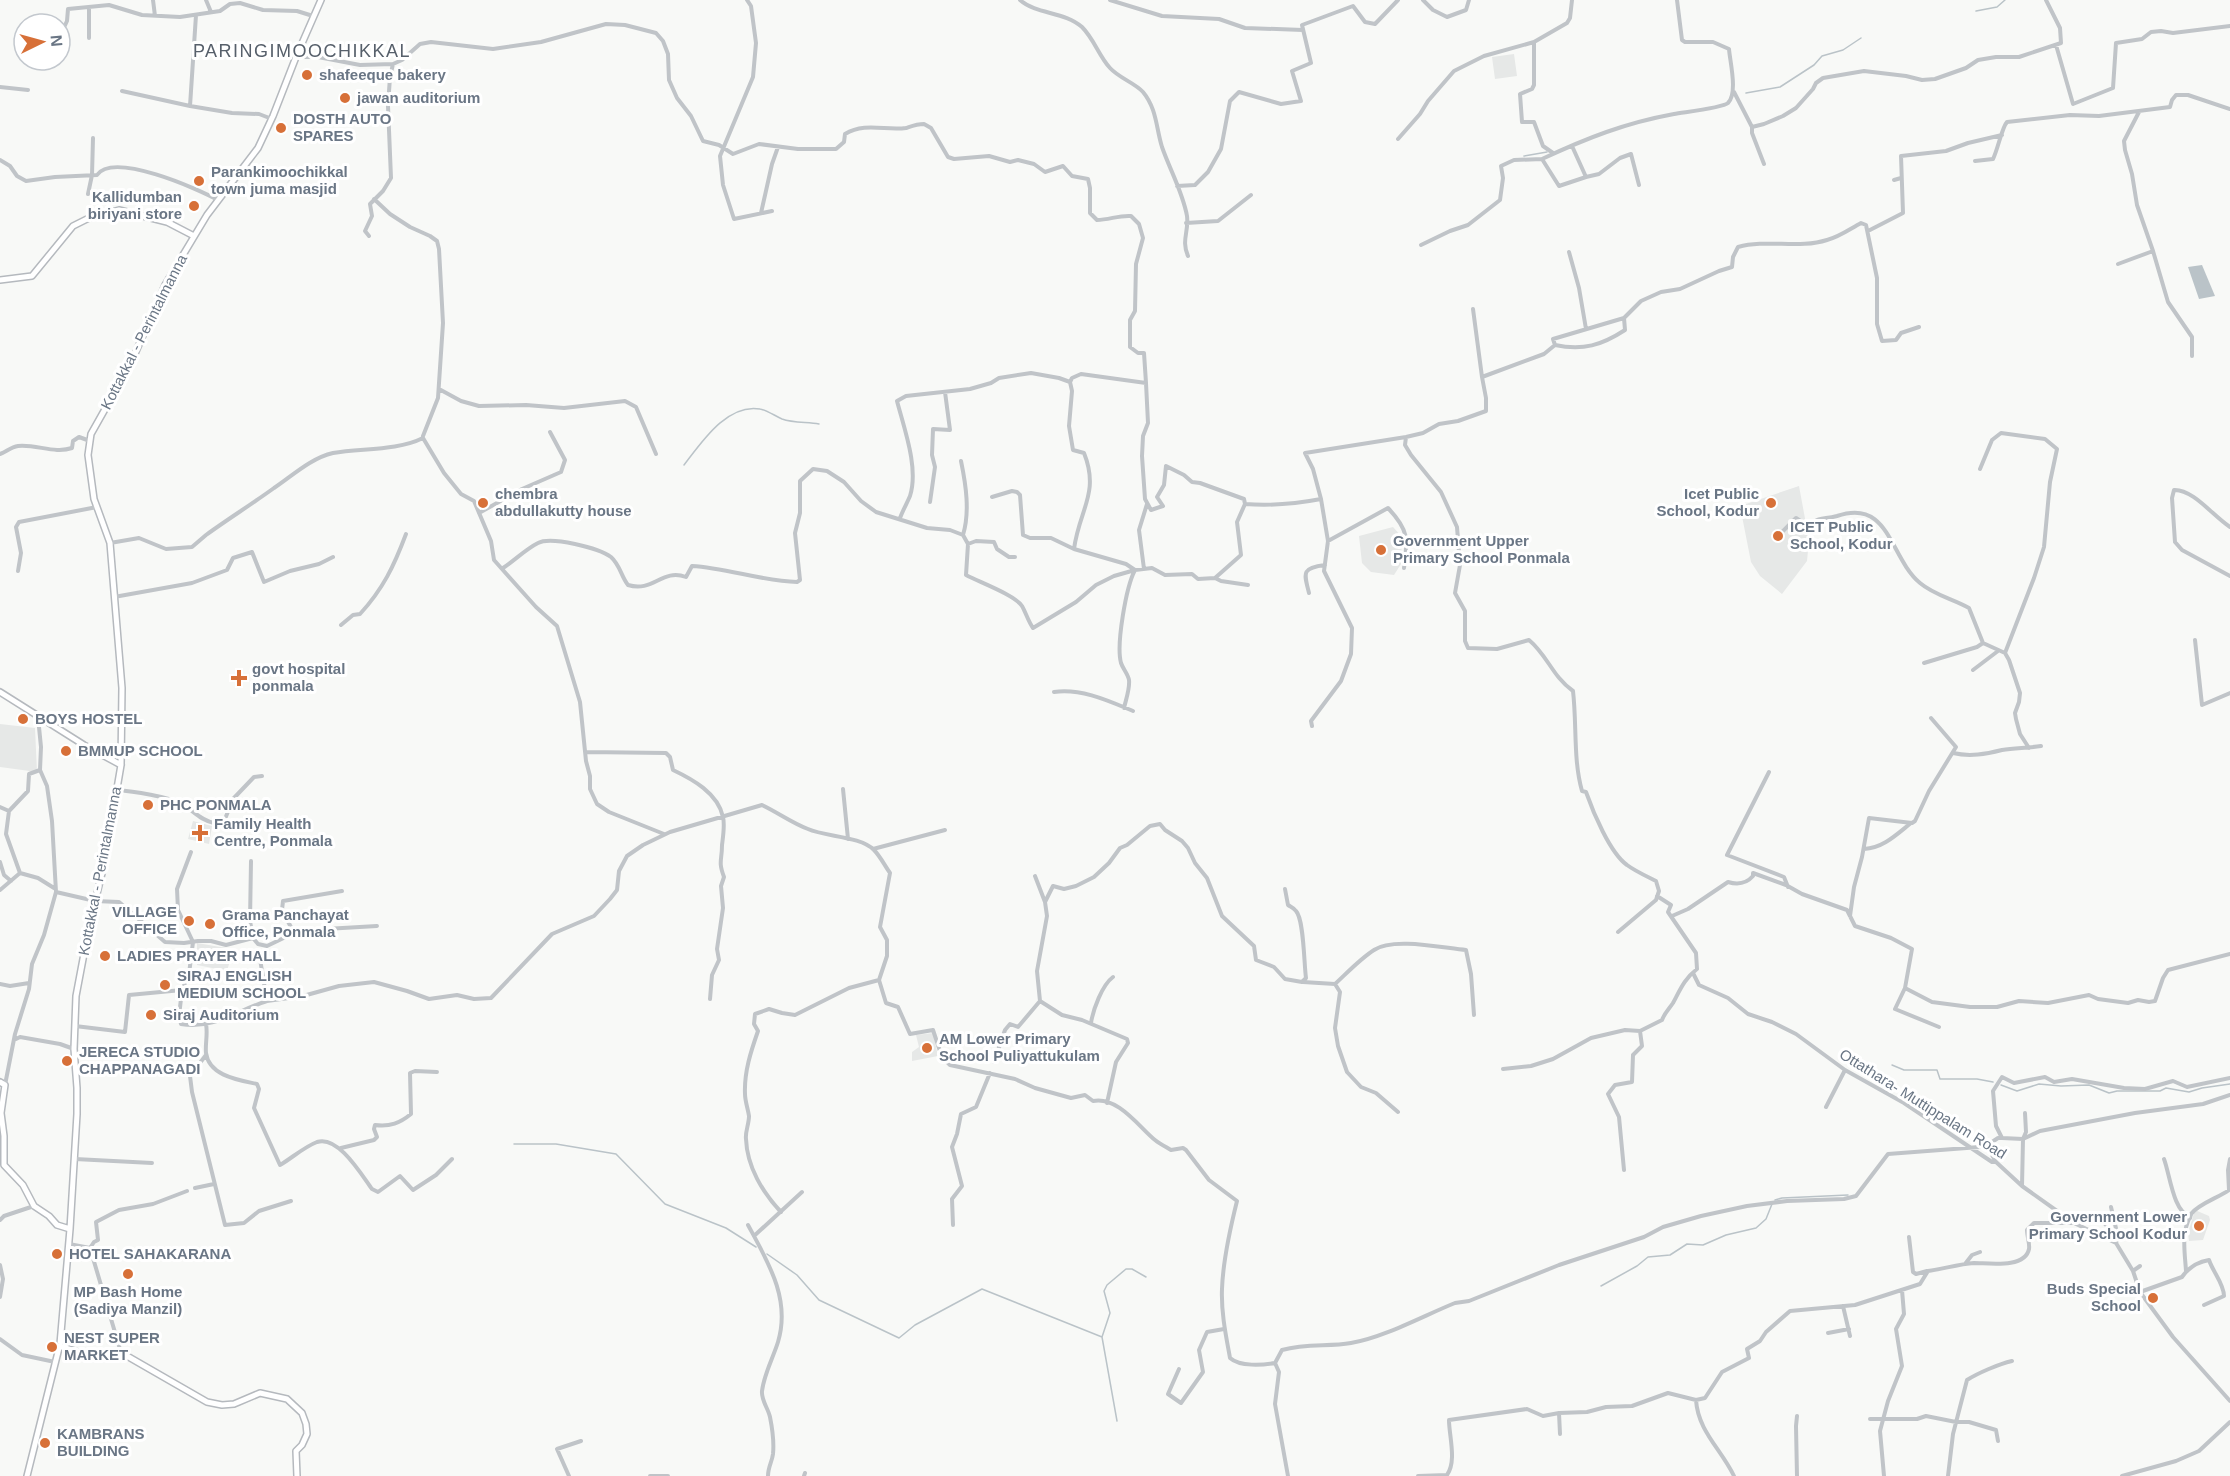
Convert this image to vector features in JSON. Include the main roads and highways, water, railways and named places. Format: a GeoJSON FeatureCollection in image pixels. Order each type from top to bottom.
{"type":"FeatureCollection","features":[{"type":"Feature","properties":{"kind":"main road","name":"Kottakkal - Perintalmanna"},"geometry":{"type":"LineString","coordinates":[[27,1476],[59,1346],[69,1244],[78,1088],[74,1049],[76,996],[104,866],[121,765],[122,688],[110,543],[97,507],[88,455],[91,434],[131,363],[165,285],[218,200],[258,148],[321,0]]}},
{"type":"Feature","properties":{"kind":"main road"},"geometry":{"type":"LineString","coordinates":[[0,280],[32,276],[73,226],[88,218],[119,210],[167,222],[194,236]]}},
{"type":"Feature","properties":{"kind":"main road"},"geometry":{"type":"LineString","coordinates":[[0,692],[121,765]]}},
{"type":"Feature","properties":{"kind":"main road"},"geometry":{"type":"LineString","coordinates":[[2,1084],[1,1113],[4,1136],[2,1161],[22,1185],[33,1206],[49,1216],[57,1225],[70,1228]]}},
{"type":"Feature","properties":{"kind":"main road"},"geometry":{"type":"LineString","coordinates":[[59,1346],[97,1358],[127,1356],[207,1402],[222,1405],[234,1404],[260,1393],[287,1399],[302,1413],[306,1424],[306,1434],[302,1445],[296,1451],[297,1476]]}},
{"type":"Feature","properties":{"kind":"waterway"},"geometry":{"type":"LineString","coordinates":[[1976,11],[1997,7],[2005,0]]}},
{"type":"Feature","properties":{"kind":"waterway"},"geometry":{"type":"LineString","coordinates":[[1746,93],[1780,87],[1814,65],[1822,56],[1843,50],[1861,38]]}},
{"type":"Feature","properties":{"kind":"waterway"},"geometry":{"type":"LineString","coordinates":[[1524,156],[1547,152]]}},
{"type":"Feature","properties":{"kind":"waterway"},"geometry":{"type":"LineString","coordinates":[[684,465],[716,426],[737,412],[760,409],[782,419],[819,424]]}},
{"type":"Feature","properties":{"kind":"waterway"},"geometry":{"type":"LineString","coordinates":[[1892,1065],[1904,1070],[1937,1070],[1940,1079],[1977,1079],[1993,1082]]}},
{"type":"Feature","properties":{"kind":"waterway"},"geometry":{"type":"LineString","coordinates":[[2001,1085],[2017,1091],[2039,1084],[2089,1085],[2109,1093],[2160,1091],[2166,1088],[2189,1092],[2230,1084]]}},
{"type":"Feature","properties":{"kind":"waterway"},"geometry":{"type":"LineString","coordinates":[[514,1144],[556,1144],[616,1154],[665,1204],[726,1228],[756,1247]]}},
{"type":"Feature","properties":{"kind":"waterway"},"geometry":{"type":"LineString","coordinates":[[1775,1200],[1848,1195]]}},
{"type":"Feature","properties":{"kind":"waterway"},"geometry":{"type":"LineString","coordinates":[[1601,1286],[1637,1266],[1648,1257],[1670,1255],[1687,1244],[1703,1245],[1726,1235],[1756,1228],[1766,1219],[1772,1204]]}},
{"type":"Feature","properties":{"kind":"waterway"},"geometry":{"type":"LineString","coordinates":[[767,1254],[797,1275],[819,1300],[899,1338],[915,1325],[982,1289],[1102,1337]]}},
{"type":"Feature","properties":{"kind":"waterway"},"geometry":{"type":"LineString","coordinates":[[1117,1421],[1102,1337],[1110,1313],[1104,1291],[1107,1285],[1126,1269],[1132,1269],[1146,1277]]}},
{"type":"Feature","properties":{"kind":"place","name":"shafeeque bakery"},"geometry":{"type":"Point","coordinates":[307,75]}},
{"type":"Feature","properties":{"kind":"place","name":"jawan auditorium"},"geometry":{"type":"Point","coordinates":[345,98]}},
{"type":"Feature","properties":{"kind":"place","name":"DOSTH AUTO SPARES"},"geometry":{"type":"Point","coordinates":[281,128]}},
{"type":"Feature","properties":{"kind":"place","name":"Parankimoochikkal town juma masjid"},"geometry":{"type":"Point","coordinates":[199,181]}},
{"type":"Feature","properties":{"kind":"place","name":"Kallidumban biriyani store"},"geometry":{"type":"Point","coordinates":[194,206]}},
{"type":"Feature","properties":{"kind":"place","name":"chembra abdullakutty house"},"geometry":{"type":"Point","coordinates":[483,503]}},
{"type":"Feature","properties":{"kind":"place","name":"Icet Public School, Kodur"},"geometry":{"type":"Point","coordinates":[1771,503]}},
{"type":"Feature","properties":{"kind":"place","name":"ICET Public School, Kodur"},"geometry":{"type":"Point","coordinates":[1778,536]}},
{"type":"Feature","properties":{"kind":"place","name":"Government Upper Primary School Ponmala"},"geometry":{"type":"Point","coordinates":[1381,550]}},
{"type":"Feature","properties":{"kind":"place","name":"govt hospital ponmala"},"geometry":{"type":"Point","coordinates":[239,678]}},
{"type":"Feature","properties":{"kind":"place","name":"BOYS HOSTEL"},"geometry":{"type":"Point","coordinates":[23,719]}},
{"type":"Feature","properties":{"kind":"place","name":"BMMUP SCHOOL"},"geometry":{"type":"Point","coordinates":[66,751]}},
{"type":"Feature","properties":{"kind":"place","name":"PHC PONMALA"},"geometry":{"type":"Point","coordinates":[148,805]}},
{"type":"Feature","properties":{"kind":"place","name":"Family Health Centre, Ponmala"},"geometry":{"type":"Point","coordinates":[200,833]}},
{"type":"Feature","properties":{"kind":"place","name":"VILLAGE OFFICE"},"geometry":{"type":"Point","coordinates":[189,921]}},
{"type":"Feature","properties":{"kind":"place","name":"Grama Panchayat Office, Ponmala"},"geometry":{"type":"Point","coordinates":[210,924]}},
{"type":"Feature","properties":{"kind":"place","name":"LADIES PRAYER HALL"},"geometry":{"type":"Point","coordinates":[105,956]}},
{"type":"Feature","properties":{"kind":"place","name":"SIRAJ ENGLISH MEDIUM SCHOOL"},"geometry":{"type":"Point","coordinates":[165,985]}},
{"type":"Feature","properties":{"kind":"place","name":"Siraj Auditorium"},"geometry":{"type":"Point","coordinates":[151,1015]}},
{"type":"Feature","properties":{"kind":"place","name":"AM Lower Primary School Puliyattukulam"},"geometry":{"type":"Point","coordinates":[927,1048]}},
{"type":"Feature","properties":{"kind":"place","name":"JERECA STUDIO CHAPPANAGADI"},"geometry":{"type":"Point","coordinates":[67,1061]}},
{"type":"Feature","properties":{"kind":"place","name":"Government Lower Primary School Kodur"},"geometry":{"type":"Point","coordinates":[2199,1226]}},
{"type":"Feature","properties":{"kind":"place","name":"HOTEL SAHAKARANA"},"geometry":{"type":"Point","coordinates":[57,1254]}},
{"type":"Feature","properties":{"kind":"place","name":"MP Bash Home (Sadiya Manzil)"},"geometry":{"type":"Point","coordinates":[128,1274]}},
{"type":"Feature","properties":{"kind":"place","name":"Buds Special School"},"geometry":{"type":"Point","coordinates":[2153,1298]}},
{"type":"Feature","properties":{"kind":"place","name":"NEST SUPER MARKET"},"geometry":{"type":"Point","coordinates":[52,1347]}},
{"type":"Feature","properties":{"kind":"place","name":"KAMBRANS BUILDING"},"geometry":{"type":"Point","coordinates":[45,1443]}},
{"type":"Feature","properties":{"kind":"district","name":"PARINGIMOOCHIKKAL"},"geometry":{"type":"Point","coordinates":[302,51]}}]}
